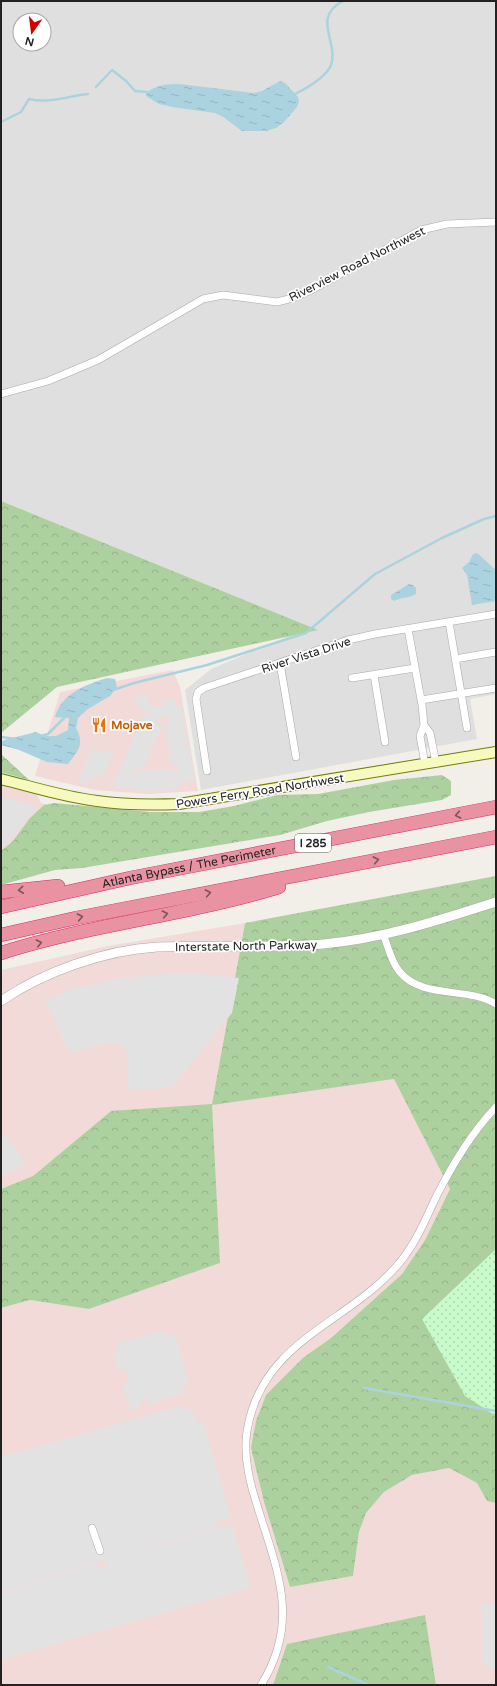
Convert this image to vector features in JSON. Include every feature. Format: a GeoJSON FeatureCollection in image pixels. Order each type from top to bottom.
{"type":"FeatureCollection","features":[{"type":"Feature","properties":{"kind":"highway","name":"Atlanta Bypass / The Perimeter"},"geometry":{"type":"LineString","coordinates":[[1,907],[130,878],[496,807]]}},
{"type":"Feature","properties":{"kind":"highway","name":"I 285"},"geometry":{"type":"LineString","coordinates":[[1,934],[76,918],[496,837]]}},
{"type":"Feature","properties":{"kind":"highway"},"geometry":{"type":"LineString","coordinates":[[1,953],[41,942],[278,888],[338,868]]}},
{"type":"Feature","properties":{"kind":"highway"},"geometry":{"type":"LineString","coordinates":[[1,892],[130,878]]}},
{"type":"Feature","properties":{"kind":"main road","name":"Powers Ferry Road Northwest"},"geometry":{"type":"LineString","coordinates":[[1,779],[90,800],[120,804],[150,805],[205,801],[496,752]]}},
{"type":"Feature","properties":{"kind":"street","name":"Riverview Road Northwest"},"geometry":{"type":"LineString","coordinates":[[1,394],[48,381],[98,360],[203,299],[223,295],[277,302],[285,301],[313,289],[421,230],[447,224],[496,222]]}},
{"type":"Feature","properties":{"kind":"street","name":"River Vista Drive"},"geometry":{"type":"LineString","coordinates":[[207,771],[196,703],[198,692],[208,687],[348,640],[496,614]]}},
{"type":"Feature","properties":{"kind":"street"},"geometry":{"type":"LineString","coordinates":[[449,622],[466,728]]}},
{"type":"Feature","properties":{"kind":"street"},"geometry":{"type":"LineString","coordinates":[[408,629],[421,700],[424,725],[420,736],[425,764]]}},
{"type":"Feature","properties":{"kind":"street"},"geometry":{"type":"LineString","coordinates":[[455,659],[496,652]]}},
{"type":"Feature","properties":{"kind":"street"},"geometry":{"type":"LineString","coordinates":[[280,663],[296,757]]}},
{"type":"Feature","properties":{"kind":"street"},"geometry":{"type":"LineString","coordinates":[[352,678],[415,668]]}},
{"type":"Feature","properties":{"kind":"street"},"geometry":{"type":"LineString","coordinates":[[374,675],[385,742]]}},
{"type":"Feature","properties":{"kind":"street"},"geometry":{"type":"LineString","coordinates":[[421,700],[496,688]]}},
{"type":"Feature","properties":{"kind":"street"},"geometry":{"type":"LineString","coordinates":[[424,725],[430,733],[436,762]]}},
{"type":"Feature","properties":{"kind":"street","name":"Interstate North Parkway"},"geometry":{"type":"LineString","coordinates":[[1,1001],[43,978],[81,962],[125,952],[156,947],[324,944],[383,934],[496,902]]}},
{"type":"Feature","properties":{"kind":"street"},"geometry":{"type":"LineString","coordinates":[[383,934],[398,971],[405,977],[418,985],[478,995],[496,1004]]}},
{"type":"Feature","properties":{"kind":"street"},"geometry":{"type":"LineString","coordinates":[[261,1685],[273,1663],[278,1648],[282,1632],[283,1603],[279,1578],[251,1487],[247,1466],[247,1432],[256,1398],[270,1374],[288,1353],[378,1285],[402,1260],[420,1233],[437,1195],[466,1143],[496,1107]]}},
{"type":"Feature","properties":{"kind":"street"},"geometry":{"type":"LineString","coordinates":[[92,1528],[100,1551]]}},
{"type":"Feature","properties":{"kind":"shaded area"},"geometry":{"type":"Polygon","coordinates":[[[1,1],[496,1],[496,694],[470,699],[477,739],[201,790],[185,690],[211,669],[289,636],[317,630],[1,501],[1,1]]]}},
{"type":"Feature","properties":{"kind":"shaded area"},"geometry":{"type":"Polygon","coordinates":[[[173,670],[180,687],[198,791],[148,794],[95,790],[35,776],[60,692],[173,670]]]}},
{"type":"Feature","properties":{"kind":"shaded area"},"geometry":{"type":"Polygon","coordinates":[[[136,695],[151,698],[148,704],[155,707],[161,708],[163,701],[175,699],[176,707],[182,706],[188,743],[182,746],[189,746],[195,781],[178,783],[177,789],[158,791],[132,790],[131,784],[129,789],[113,785],[144,715],[149,717],[151,716],[133,701],[136,695]],[[161,715],[156,723],[162,727],[153,747],[146,746],[146,748],[152,751],[144,768],[137,767],[134,775],[135,777],[137,777],[137,770],[173,769],[174,774],[178,774],[177,766],[171,766],[168,748],[173,747],[174,745],[167,745],[164,723],[169,722],[170,720],[166,715],[161,715]]]}},
{"type":"Feature","properties":{"kind":"shaded area"},"geometry":{"type":"Polygon","coordinates":[[[91,749],[98,752],[108,750],[113,753],[102,778],[96,776],[84,784],[78,782],[91,749]]]}},
{"type":"Feature","properties":{"kind":"shaded area"},"geometry":{"type":"Polygon","coordinates":[[[1,772],[29,780],[41,803],[58,808],[1,870],[1,772]]]}},
{"type":"Feature","properties":{"kind":"shaded area"},"geometry":{"type":"Polygon","coordinates":[[[1,797],[35,806],[31,815],[10,841],[1,848],[1,797]]]}},
{"type":"Feature","properties":{"kind":"shaded area"},"geometry":{"type":"Polygon","coordinates":[[[245,923],[212,1104],[395,1079],[450,1189],[425,1240],[402,1274],[331,1338],[304,1357],[251,1448],[264,1502],[290,1587],[353,1576],[359,1532],[366,1513],[384,1492],[412,1475],[449,1468],[477,1483],[487,1501],[496,1503],[496,1685],[436,1685],[424,1615],[274,1682],[272,1685],[1,1685],[1,1308],[30,1300],[89,1309],[220,1263],[111,1111],[33,1176],[1,1189],[1,970],[108,946],[245,923]]]}},
{"type":"Feature","properties":{"kind":"shaded area"},"geometry":{"type":"Polygon","coordinates":[[[162,974],[204,974],[239,978],[232,1013],[175,1084],[170,1088],[129,1090],[126,1051],[120,1043],[106,1044],[70,1053],[45,1001],[71,990],[115,979],[162,974]]]}},
{"type":"Feature","properties":{"kind":"shaded area"},"geometry":{"type":"Polygon","coordinates":[[[1,1131],[26,1163],[1,1177],[1,1131]]]}},
{"type":"Feature","properties":{"kind":"shaded area"},"geometry":{"type":"Polygon","coordinates":[[[164,1330],[167,1336],[175,1334],[189,1383],[183,1386],[185,1393],[148,1405],[147,1399],[144,1398],[136,1410],[131,1411],[122,1384],[130,1382],[125,1368],[119,1371],[113,1352],[119,1350],[117,1344],[164,1330]]]}},
{"type":"Feature","properties":{"kind":"shaded area"},"geometry":{"type":"Polygon","coordinates":[[[181,1406],[194,1412],[196,1422],[203,1421],[231,1518],[216,1522],[218,1528],[1,1591],[1,1457],[181,1406]]]}},
{"type":"Feature","properties":{"kind":"shaded area"},"geometry":{"type":"Polygon","coordinates":[[[232,1525],[251,1588],[1,1660],[1,1592],[97,1564],[99,1570],[107,1567],[106,1561],[232,1525]]]}},
{"type":"Feature","properties":{"kind":"shaded area"},"geometry":{"type":"Polygon","coordinates":[[[496,1603],[496,1669],[490,1669],[481,1659],[482,1604],[496,1603]]]}},
{"type":"Feature","properties":{"kind":"green space"},"geometry":{"type":"Polygon","coordinates":[[[1,501],[318,630],[57,687],[1,733],[1,501]]]}},
{"type":"Feature","properties":{"kind":"green space"},"geometry":{"type":"Polygon","coordinates":[[[1,754],[29,780],[1,772],[1,754]]]}},
{"type":"Feature","properties":{"kind":"green space"},"geometry":{"type":"Polygon","coordinates":[[[442,775],[451,781],[451,795],[442,800],[369,812],[327,821],[280,835],[82,868],[55,870],[1,885],[1,851],[13,841],[30,818],[44,805],[54,803],[151,812],[199,812],[234,806],[277,795],[318,794],[394,780],[442,775]]]}},
{"type":"Feature","properties":{"kind":"green space"},"geometry":{"type":"Polygon","coordinates":[[[496,876],[496,1503],[487,1501],[477,1483],[449,1468],[412,1475],[384,1492],[366,1513],[359,1532],[353,1576],[290,1587],[264,1502],[251,1448],[256,1421],[266,1395],[304,1357],[331,1338],[402,1274],[425,1240],[450,1189],[394,1079],[212,1105],[220,1263],[89,1309],[30,1300],[1,1308],[1,1189],[33,1176],[111,1111],[212,1104],[245,923],[496,876]]]}},
{"type":"Feature","properties":{"kind":"green space"},"geometry":{"type":"Polygon","coordinates":[[[496,1249],[496,1416],[465,1396],[422,1319],[496,1249]]]}},
{"type":"Feature","properties":{"kind":"green space"},"geometry":{"type":"Polygon","coordinates":[[[425,1615],[436,1685],[272,1685],[287,1644],[425,1615]]]}},
{"type":"Feature","properties":{"kind":"water"},"geometry":{"type":"Polygon","coordinates":[[[280,81],[285,83],[298,97],[299,102],[297,107],[284,122],[276,128],[266,131],[242,131],[215,113],[159,104],[146,96],[148,92],[156,87],[175,84],[254,93],[262,91],[280,81]]]}},
{"type":"Feature","properties":{"kind":"water"},"geometry":{"type":"Polygon","coordinates":[[[477,553],[496,570],[496,601],[472,605],[467,575],[462,568],[469,562],[473,554],[477,553]]]}},
{"type":"Feature","properties":{"kind":"water"},"geometry":{"type":"Polygon","coordinates":[[[409,584],[416,588],[416,594],[394,601],[391,599],[391,595],[409,584]]]}},
{"type":"Feature","properties":{"kind":"water"},"geometry":{"type":"Polygon","coordinates":[[[107,678],[115,679],[117,687],[110,696],[88,709],[78,718],[76,728],[79,734],[80,743],[77,751],[68,764],[47,762],[19,750],[1,745],[1,742],[4,740],[36,732],[45,736],[56,736],[68,730],[69,718],[55,717],[63,702],[75,691],[107,678]]]}},
{"type":"Feature","properties":{"kind":"waterway"},"geometry":{"type":"LineString","coordinates":[[295,94],[321,78],[329,69],[331,65],[332,48],[327,23],[329,15],[334,8],[343,1]]}},
{"type":"Feature","properties":{"kind":"waterway"},"geometry":{"type":"LineString","coordinates":[[96,87],[112,70],[126,81],[135,91],[147,92]]}},
{"type":"Feature","properties":{"kind":"waterway"},"geometry":{"type":"LineString","coordinates":[[1,122],[21,112],[29,99],[44,101],[88,94]]}},
{"type":"Feature","properties":{"kind":"waterway"},"geometry":{"type":"LineString","coordinates":[[113,690],[134,683],[207,665],[306,633],[375,574],[442,538],[484,519],[496,516]]}},
{"type":"Feature","properties":{"kind":"waterway"},"geometry":{"type":"LineString","coordinates":[[41,736],[48,734],[66,716]]}},
{"type":"Feature","properties":{"kind":"waterway"},"geometry":{"type":"LineString","coordinates":[[1,737],[16,739]]}},
{"type":"Feature","properties":{"kind":"waterway"},"geometry":{"type":"LineString","coordinates":[[364,1388],[496,1411]]}},
{"type":"Feature","properties":{"kind":"waterway"},"geometry":{"type":"LineString","coordinates":[[328,1667],[368,1685]]}},
{"type":"Feature","properties":{"kind":"place","name":"Mojave"},"geometry":{"type":"Point","coordinates":[99,725]}}]}
